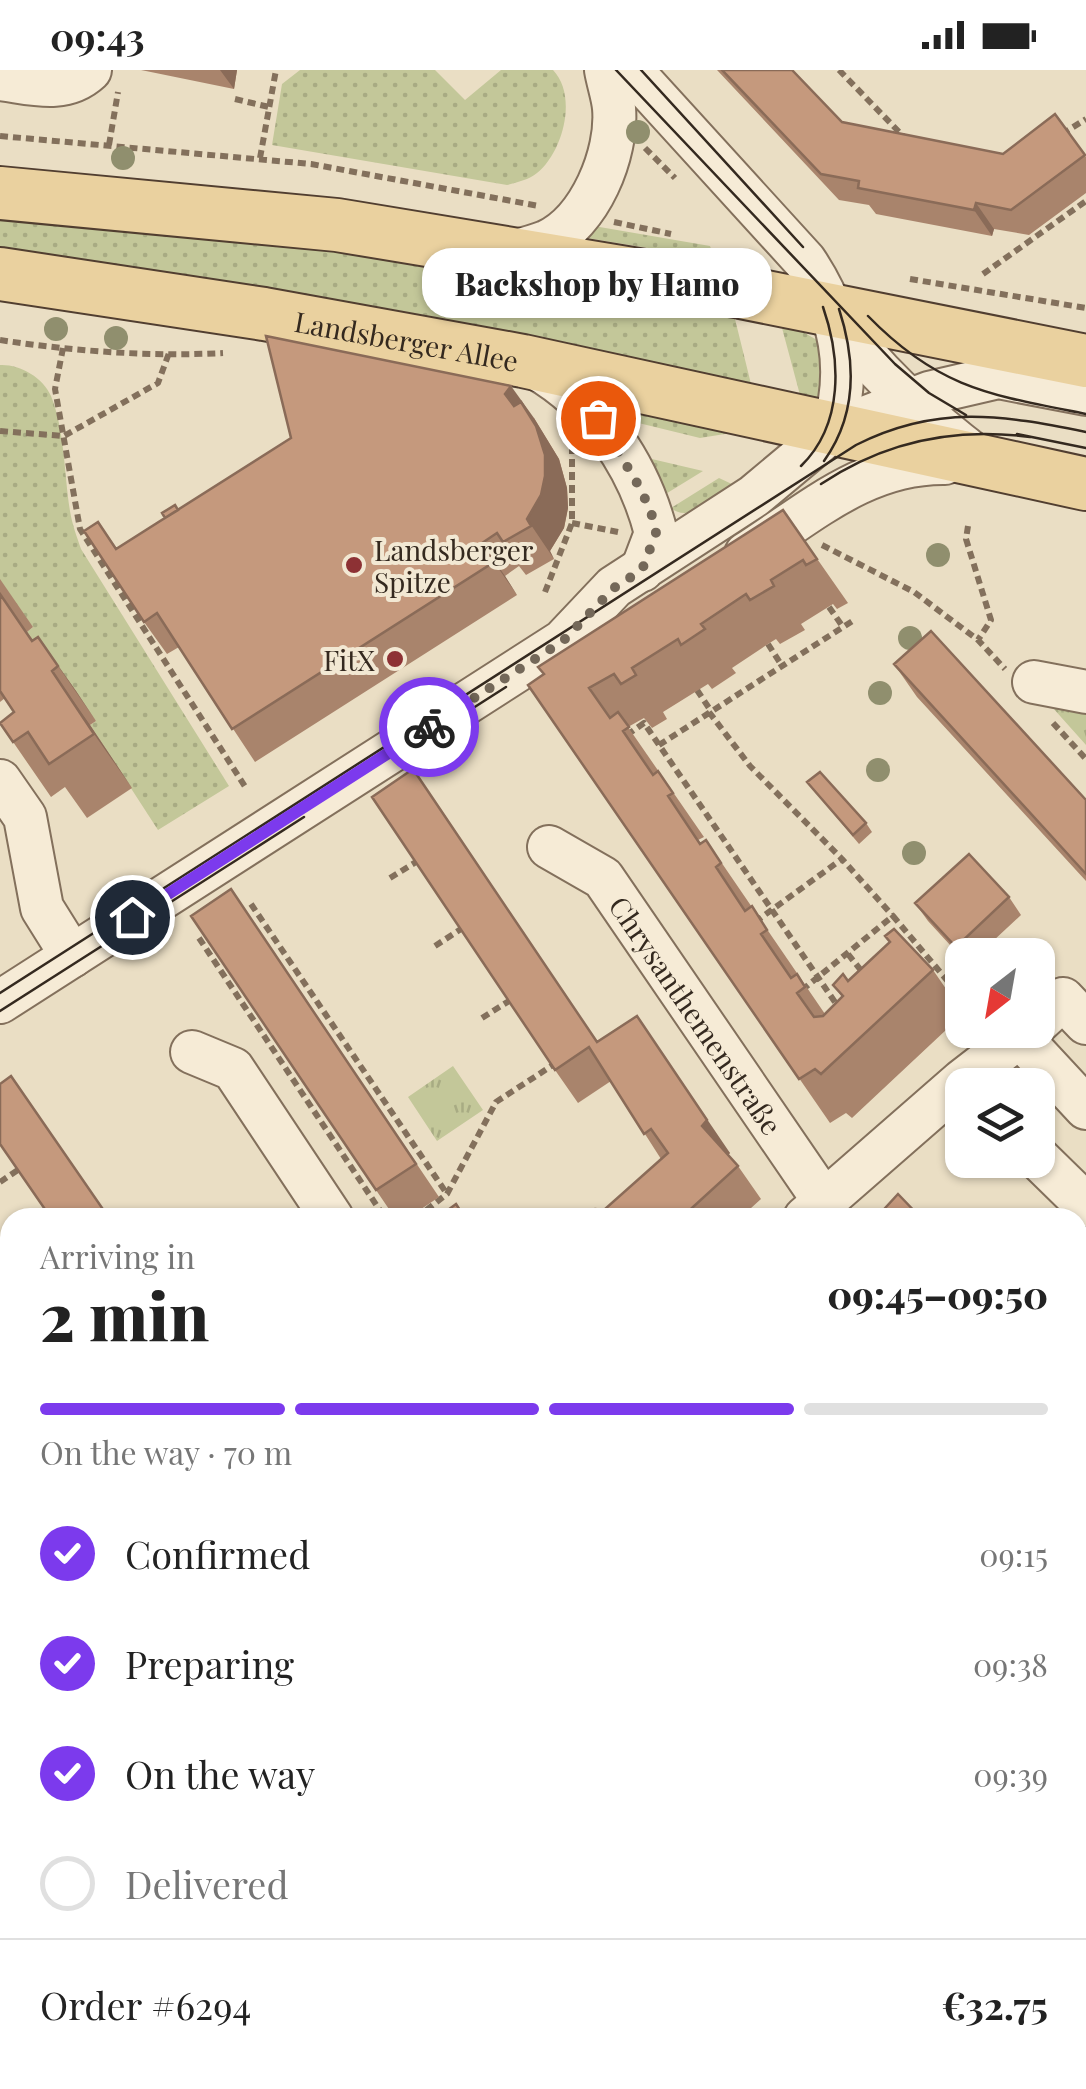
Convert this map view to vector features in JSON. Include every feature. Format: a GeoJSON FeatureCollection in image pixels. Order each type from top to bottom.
{"type":"FeatureCollection","features":[{"type":"Feature","properties":{"kind":"main road"},"geometry":{"type":"LineString","coordinates":[[0,193],[337,226],[831,310],[1086,361]]}},
{"type":"Feature","properties":{"kind":"main road","name":"Landsberger Allee"},"geometry":{"type":"LineString","coordinates":[[0,274],[264,314],[523,361],[1086,484]]}},
{"type":"Feature","properties":{"kind":"street"},"geometry":{"type":"LineString","coordinates":[[508,253],[549,241],[580,214],[604,170],[612,143],[614,110],[606,70]]}},
{"type":"Feature","properties":{"kind":"street"},"geometry":{"type":"LineString","coordinates":[[631,70],[805,261],[831,310],[844,366],[842,396],[833,430]]}},
{"type":"Feature","properties":{"kind":"street"},"geometry":{"type":"LineString","coordinates":[[0,79],[59,86],[105,74]]}},
{"type":"Feature","properties":{"kind":"street","name":"Landsberger Allee"},"geometry":{"type":"LineString","coordinates":[[831,310],[860,349],[910,400],[946,434],[986,463]]}},
{"type":"Feature","properties":{"kind":"street"},"geometry":{"type":"LineString","coordinates":[[523,361],[560,382],[598,418],[640,488],[656,533],[642,570]]}},
{"type":"Feature","properties":{"kind":"street"},"geometry":{"type":"LineString","coordinates":[[0,1002],[563,641],[614,588],[754,496],[833,430],[959,384],[998,377],[1086,394]]}},
{"type":"Feature","properties":{"kind":"street"},"geometry":{"type":"LineString","coordinates":[[715,574],[863,479],[889,468],[927,463],[986,463]]}},
{"type":"Feature","properties":{"kind":"street"},"geometry":{"type":"LineString","coordinates":[[563,641],[639,624]]}},
{"type":"Feature","properties":{"kind":"street"},"geometry":{"type":"LineString","coordinates":[[1034,682],[1086,692]]}},
{"type":"Feature","properties":{"kind":"street"},"geometry":{"type":"LineString","coordinates":[[0,781],[25,817],[42,908],[72,956]]}},
{"type":"Feature","properties":{"kind":"street","name":"Chrysanthemenstraße"},"geometry":{"type":"LineString","coordinates":[[549,847],[603,878],[813,1208]]}},
{"type":"Feature","properties":{"kind":"street"},"geometry":{"type":"LineString","coordinates":[[1055,1040],[1086,1108]]}},
{"type":"Feature","properties":{"kind":"street"},"geometry":{"type":"LineString","coordinates":[[984,1068],[1012,1048]]}},
{"type":"Feature","properties":{"kind":"street"},"geometry":{"type":"LineString","coordinates":[[192,1052],[233,1069],[325,1208]]}},
{"type":"Feature","properties":{"kind":"street"},"geometry":{"type":"LineString","coordinates":[[815,1208],[945,1099]]}},
{"type":"Feature","properties":{"kind":"street"},"geometry":{"type":"LineString","coordinates":[[1055,1175],[1086,1205]]}},
{"type":"Feature","properties":{"kind":"path"},"geometry":{"type":"LineString","coordinates":[[260,158],[276,70]]}},
{"type":"Feature","properties":{"kind":"path"},"geometry":{"type":"LineString","coordinates":[[839,70],[901,136],[918,140]]}},
{"type":"Feature","properties":{"kind":"path"},"geometry":{"type":"LineString","coordinates":[[105,74],[109,146]]}},
{"type":"Feature","properties":{"kind":"path"},"geometry":{"type":"LineString","coordinates":[[235,99],[269,107]]}},
{"type":"Feature","properties":{"kind":"path"},"geometry":{"type":"LineString","coordinates":[[1053,140],[1086,119]]}},
{"type":"Feature","properties":{"kind":"path"},"geometry":{"type":"LineString","coordinates":[[0,136],[260,158],[366,172],[545,207]]}},
{"type":"Feature","properties":{"kind":"path"},"geometry":{"type":"LineString","coordinates":[[984,274],[1086,202]]}},
{"type":"Feature","properties":{"kind":"path"},"geometry":{"type":"LineString","coordinates":[[612,221],[683,237]]}},
{"type":"Feature","properties":{"kind":"path"},"geometry":{"type":"LineString","coordinates":[[891,277],[1086,308]]}},
{"type":"Feature","properties":{"kind":"path"},"geometry":{"type":"LineString","coordinates":[[0,340],[64,348],[226,353]]}},
{"type":"Feature","properties":{"kind":"path"},"geometry":{"type":"LineString","coordinates":[[64,348],[55,389],[80,530],[246,788]]}},
{"type":"Feature","properties":{"kind":"path"},"geometry":{"type":"LineString","coordinates":[[0,431],[64,436],[158,382],[169,353]]}},
{"type":"Feature","properties":{"kind":"path"},"geometry":{"type":"LineString","coordinates":[[545,592],[572,523],[572,441]]}},
{"type":"Feature","properties":{"kind":"path"},"geometry":{"type":"LineString","coordinates":[[572,523],[620,532]]}},
{"type":"Feature","properties":{"kind":"path"},"geometry":{"type":"LineString","coordinates":[[816,541],[914,592],[978,640],[991,620],[966,539],[968,526]]}},
{"type":"Feature","properties":{"kind":"path"},"geometry":{"type":"LineString","coordinates":[[829,607],[844,627]]}},
{"type":"Feature","properties":{"kind":"path"},"geometry":{"type":"LineString","coordinates":[[659,744],[854,620]]}},
{"type":"Feature","properties":{"kind":"path"},"geometry":{"type":"LineString","coordinates":[[768,644],[782,666]]}},
{"type":"Feature","properties":{"kind":"path"},"geometry":{"type":"LineString","coordinates":[[697,690],[750,766],[842,858],[945,977]]}},
{"type":"Feature","properties":{"kind":"path"},"geometry":{"type":"LineString","coordinates":[[627,735],[644,723],[846,1018]]}},
{"type":"Feature","properties":{"kind":"path"},"geometry":{"type":"LineString","coordinates":[[670,781],[678,774]]}},
{"type":"Feature","properties":{"kind":"path"},"geometry":{"type":"LineString","coordinates":[[716,848],[725,842]]}},
{"type":"Feature","properties":{"kind":"path"},"geometry":{"type":"LineString","coordinates":[[754,923],[842,858]]}},
{"type":"Feature","properties":{"kind":"path"},"geometry":{"type":"LineString","coordinates":[[390,878],[416,862]]}},
{"type":"Feature","properties":{"kind":"path"},"geometry":{"type":"LineString","coordinates":[[251,904],[446,1194]]}},
{"type":"Feature","properties":{"kind":"path"},"geometry":{"type":"LineString","coordinates":[[801,991],[893,916]]}},
{"type":"Feature","properties":{"kind":"path"},"geometry":{"type":"LineString","coordinates":[[435,946],[462,930]]}},
{"type":"Feature","properties":{"kind":"path"},"geometry":{"type":"LineString","coordinates":[[199,938],[378,1208]]}},
{"type":"Feature","properties":{"kind":"path"},"geometry":{"type":"LineString","coordinates":[[848,954],[867,977]]}},
{"type":"Feature","properties":{"kind":"path"},"geometry":{"type":"LineString","coordinates":[[915,973],[930,959]]}},
{"type":"Feature","properties":{"kind":"path"},"geometry":{"type":"LineString","coordinates":[[482,1018],[509,1000]]}},
{"type":"Feature","properties":{"kind":"path"},"geometry":{"type":"LineString","coordinates":[[428,1208],[446,1194],[496,1102],[553,1065]]}},
{"type":"Feature","properties":{"kind":"path"},"geometry":{"type":"LineString","coordinates":[[0,1182],[18,1170]]}},
{"type":"Feature","properties":{"kind":"green space"},"geometry":{"type":"Polygon","coordinates":[[[300,70],[435,70],[465,100],[501,70],[553,70],[565,94],[564,123],[546,164],[530,177],[507,185],[272,145],[282,84],[300,70]]]}},
{"type":"Feature","properties":{"kind":"green space"},"geometry":{"type":"Polygon","coordinates":[[[0,214],[395,259],[735,319],[751,384],[565,342],[391,309],[0,249],[0,214]]]}},
{"type":"Feature","properties":{"kind":"green space"},"geometry":{"type":"Polygon","coordinates":[[[588,225],[710,246],[715,259],[581,237],[588,225]]]}},
{"type":"Feature","properties":{"kind":"green space"},"geometry":{"type":"Polygon","coordinates":[[[782,328],[803,332],[824,344],[826,400],[800,395],[782,328]]]}},
{"type":"Feature","properties":{"kind":"green space"},"geometry":{"type":"Polygon","coordinates":[[[0,365],[30,373],[51,396],[64,453],[70,511],[81,549],[229,786],[158,830],[90,725],[96,721],[70,695],[27,632],[33,627],[0,591],[0,365]]]}},
{"type":"Feature","properties":{"kind":"green space"},"geometry":{"type":"Polygon","coordinates":[[[627,410],[731,433],[700,438],[614,417],[616,411],[627,410]]]}},
{"type":"Feature","properties":{"kind":"green space"},"geometry":{"type":"Polygon","coordinates":[[[639,456],[703,471],[664,495],[639,456]]]}},
{"type":"Feature","properties":{"kind":"green space"},"geometry":{"type":"Polygon","coordinates":[[[719,478],[734,485],[695,511],[678,512],[671,508],[719,478]]]}},
{"type":"Feature","properties":{"kind":"green space"},"geometry":{"type":"Polygon","coordinates":[[[1044,698],[1086,698],[1086,745],[1044,698]]]}},
{"type":"Feature","properties":{"kind":"green space"},"geometry":{"type":"Polygon","coordinates":[[[453,1066],[483,1110],[437,1141],[408,1097],[453,1066]]]}},
{"type":"Feature","properties":{"kind":"building"},"geometry":{"type":"Polygon","coordinates":[[[722,70],[792,70],[842,122],[1003,154],[1055,114],[1085,155],[1011,210],[976,203],[974,210],[858,188],[859,181],[821,174],[722,70]]]}},
{"type":"Feature","properties":{"kind":"building","name":"Landsberger Spitze"},"geometry":{"type":"Polygon","coordinates":[[[266,336],[511,386],[505,394],[514,406],[521,402],[536,426],[545,455],[545,476],[541,495],[527,519],[531,526],[503,542],[497,533],[482,543],[494,562],[232,729],[157,613],[144,622],[84,531],[98,522],[116,549],[291,438],[266,336]]]}},
{"type":"Feature","properties":{"kind":"building"},"geometry":{"type":"Polygon","coordinates":[[[175,505],[178,510],[165,518],[162,513],[175,505]]]}},
{"type":"Feature","properties":{"kind":"building"},"geometry":{"type":"Polygon","coordinates":[[[783,510],[817,559],[806,565],[803,560],[771,580],[774,586],[750,600],[746,594],[701,624],[705,629],[681,645],[678,639],[632,668],[636,675],[621,684],[614,674],[589,688],[610,718],[618,712],[629,727],[623,731],[653,775],[658,771],[673,793],[668,796],[700,844],[706,840],[721,863],[716,867],[745,911],[752,906],[767,930],[761,934],[791,978],[797,974],[805,987],[797,993],[814,1017],[823,1016],[843,996],[833,985],[843,974],[848,981],[890,942],[885,936],[894,929],[933,970],[821,1074],[815,1069],[799,1079],[528,685],[544,674],[538,667],[783,510]]]}},
{"type":"Feature","properties":{"kind":"building"},"geometry":{"type":"Polygon","coordinates":[[[0,594],[32,641],[38,637],[58,666],[52,671],[94,734],[49,764],[28,732],[13,742],[0,723],[14,712],[0,691],[0,594]]]}},
{"type":"Feature","properties":{"kind":"building"},"geometry":{"type":"Polygon","coordinates":[[[931,631],[1086,800],[1086,874],[894,664],[931,631]]]}},
{"type":"Feature","properties":{"kind":"building"},"geometry":{"type":"Polygon","coordinates":[[[413,769],[597,1042],[637,1016],[707,1120],[702,1126],[738,1166],[692,1208],[606,1208],[668,1153],[651,1129],[644,1134],[589,1047],[555,1070],[372,797],[413,769]]]}},
{"type":"Feature","properties":{"kind":"building"},"geometry":{"type":"Polygon","coordinates":[[[820,772],[866,823],[853,835],[807,782],[820,772]]]}},
{"type":"Feature","properties":{"kind":"building"},"geometry":{"type":"Polygon","coordinates":[[[969,854],[1009,897],[966,938],[948,938],[915,903],[969,854]]]}},
{"type":"Feature","properties":{"kind":"building"},"geometry":{"type":"Polygon","coordinates":[[[231,889],[416,1164],[376,1190],[191,916],[231,889]]]}},
{"type":"Feature","properties":{"kind":"building"},"geometry":{"type":"Polygon","coordinates":[[[11,1076],[102,1208],[44,1208],[0,1144],[0,1084],[11,1076]]]}},
{"type":"Feature","properties":{"kind":"building"},"geometry":{"type":"Polygon","coordinates":[[[898,1194],[911,1208],[885,1208],[898,1194]]]}},
{"type":"Feature","properties":{"kind":"tram line"},"geometry":{"type":"LineString","coordinates":[[616,70],[895,364],[929,393],[966,415]]}},
{"type":"Feature","properties":{"kind":"tram line"},"geometry":{"type":"LineString","coordinates":[[641,70],[803,247]]}},
{"type":"Feature","properties":{"kind":"tram line"},"geometry":{"type":"LineString","coordinates":[[801,466],[825,431],[835,390],[833,348],[823,307]]}},
{"type":"Feature","properties":{"kind":"tram line"},"geometry":{"type":"LineString","coordinates":[[824,461],[843,425],[850,387],[848,348],[839,309]]}},
{"type":"Feature","properties":{"kind":"tram line"},"geometry":{"type":"LineString","coordinates":[[868,316],[894,340],[943,374],[994,394],[1086,414]]}},
{"type":"Feature","properties":{"kind":"tram line"},"geometry":{"type":"LineString","coordinates":[[0,993],[856,445],[914,423],[942,418],[998,418],[1086,432]]}},
{"type":"Feature","properties":{"kind":"tram line"},"geometry":{"type":"LineString","coordinates":[[821,484],[870,457],[921,441],[975,434],[1030,437]]}},
{"type":"Feature","properties":{"kind":"tram line"},"geometry":{"type":"LineString","coordinates":[[1017,434],[1086,448]]}},
{"type":"Feature","properties":{"kind":"tram line"},"geometry":{"type":"LineString","coordinates":[[409,749],[506,687]]}},
{"type":"Feature","properties":{"kind":"tram line"},"geometry":{"type":"LineString","coordinates":[[0,1011],[304,817]]}},
{"type":"Feature","properties":{"kind":"way so far"},"geometry":{"type":"LineString","coordinates":[[429,727],[563,641],[614,588],[642,570],[656,533],[651,512],[598,418]]}},
{"type":"Feature","properties":{"kind":"place","name":"Backshop by Hamo"},"geometry":{"type":"Point","coordinates":[598,418]}},
{"type":"Feature","properties":{"kind":"place","name":"Landsberger Spitze"},"geometry":{"type":"Point","coordinates":[354,565]}},
{"type":"Feature","properties":{"kind":"place","name":"FitX"},"geometry":{"type":"Point","coordinates":[395,659]}},
{"type":"Feature","properties":{"kind":"route"},"geometry":{"type":"LineString","coordinates":[[132,917],[429,727]]}}]}
